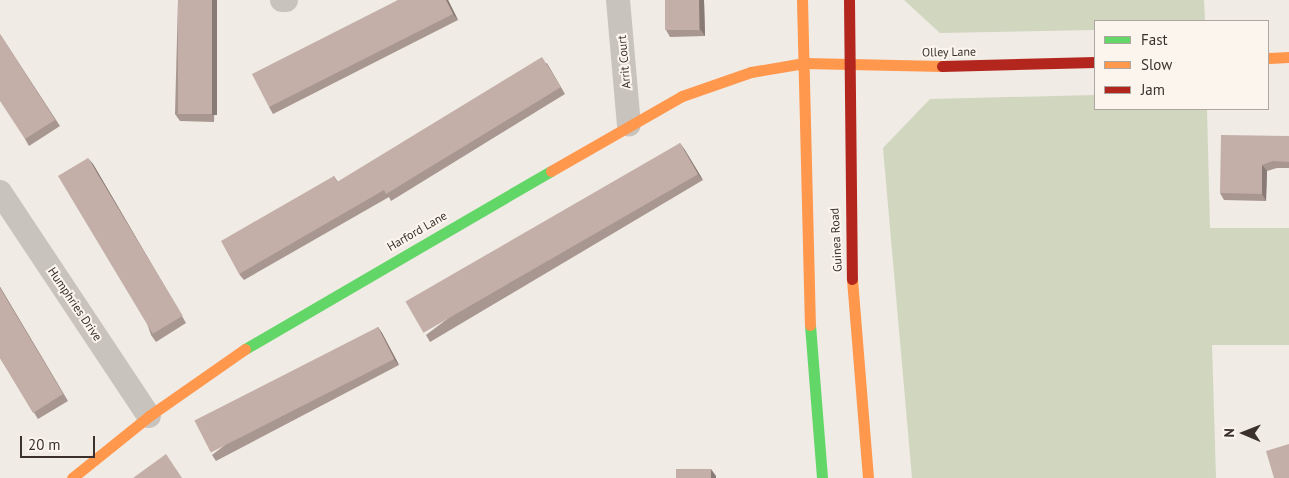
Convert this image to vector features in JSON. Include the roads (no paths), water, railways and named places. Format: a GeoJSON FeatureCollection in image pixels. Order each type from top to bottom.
{"type":"FeatureCollection","features":[{"type":"Feature","properties":{"kind":"street","name":"Arrit Court"},"geometry":{"type":"LineString","coordinates":[[618,0],[629,125]]}},
{"type":"Feature","properties":{"kind":"street"},"geometry":{"type":"LineString","coordinates":[[802,0],[810,326],[822,478]]}},
{"type":"Feature","properties":{"kind":"street","name":"Guinea Road"},"geometry":{"type":"LineString","coordinates":[[849,0],[849,234],[868,478]]}},
{"type":"Feature","properties":{"kind":"street"},"geometry":{"type":"LineString","coordinates":[[1269,58],[1289,57]]}},
{"type":"Feature","properties":{"kind":"street","name":"Olley Lane"},"geometry":{"type":"LineString","coordinates":[[804,63],[848,66],[1094,62]]}},
{"type":"Feature","properties":{"kind":"street","name":"Harford Lane"},"geometry":{"type":"LineString","coordinates":[[72,478],[149,416],[268,333],[629,125],[682,96],[734,78],[804,63]]}},
{"type":"Feature","properties":{"kind":"street","name":"Humphries Drive"},"geometry":{"type":"LineString","coordinates":[[0,192],[149,416]]}}]}
